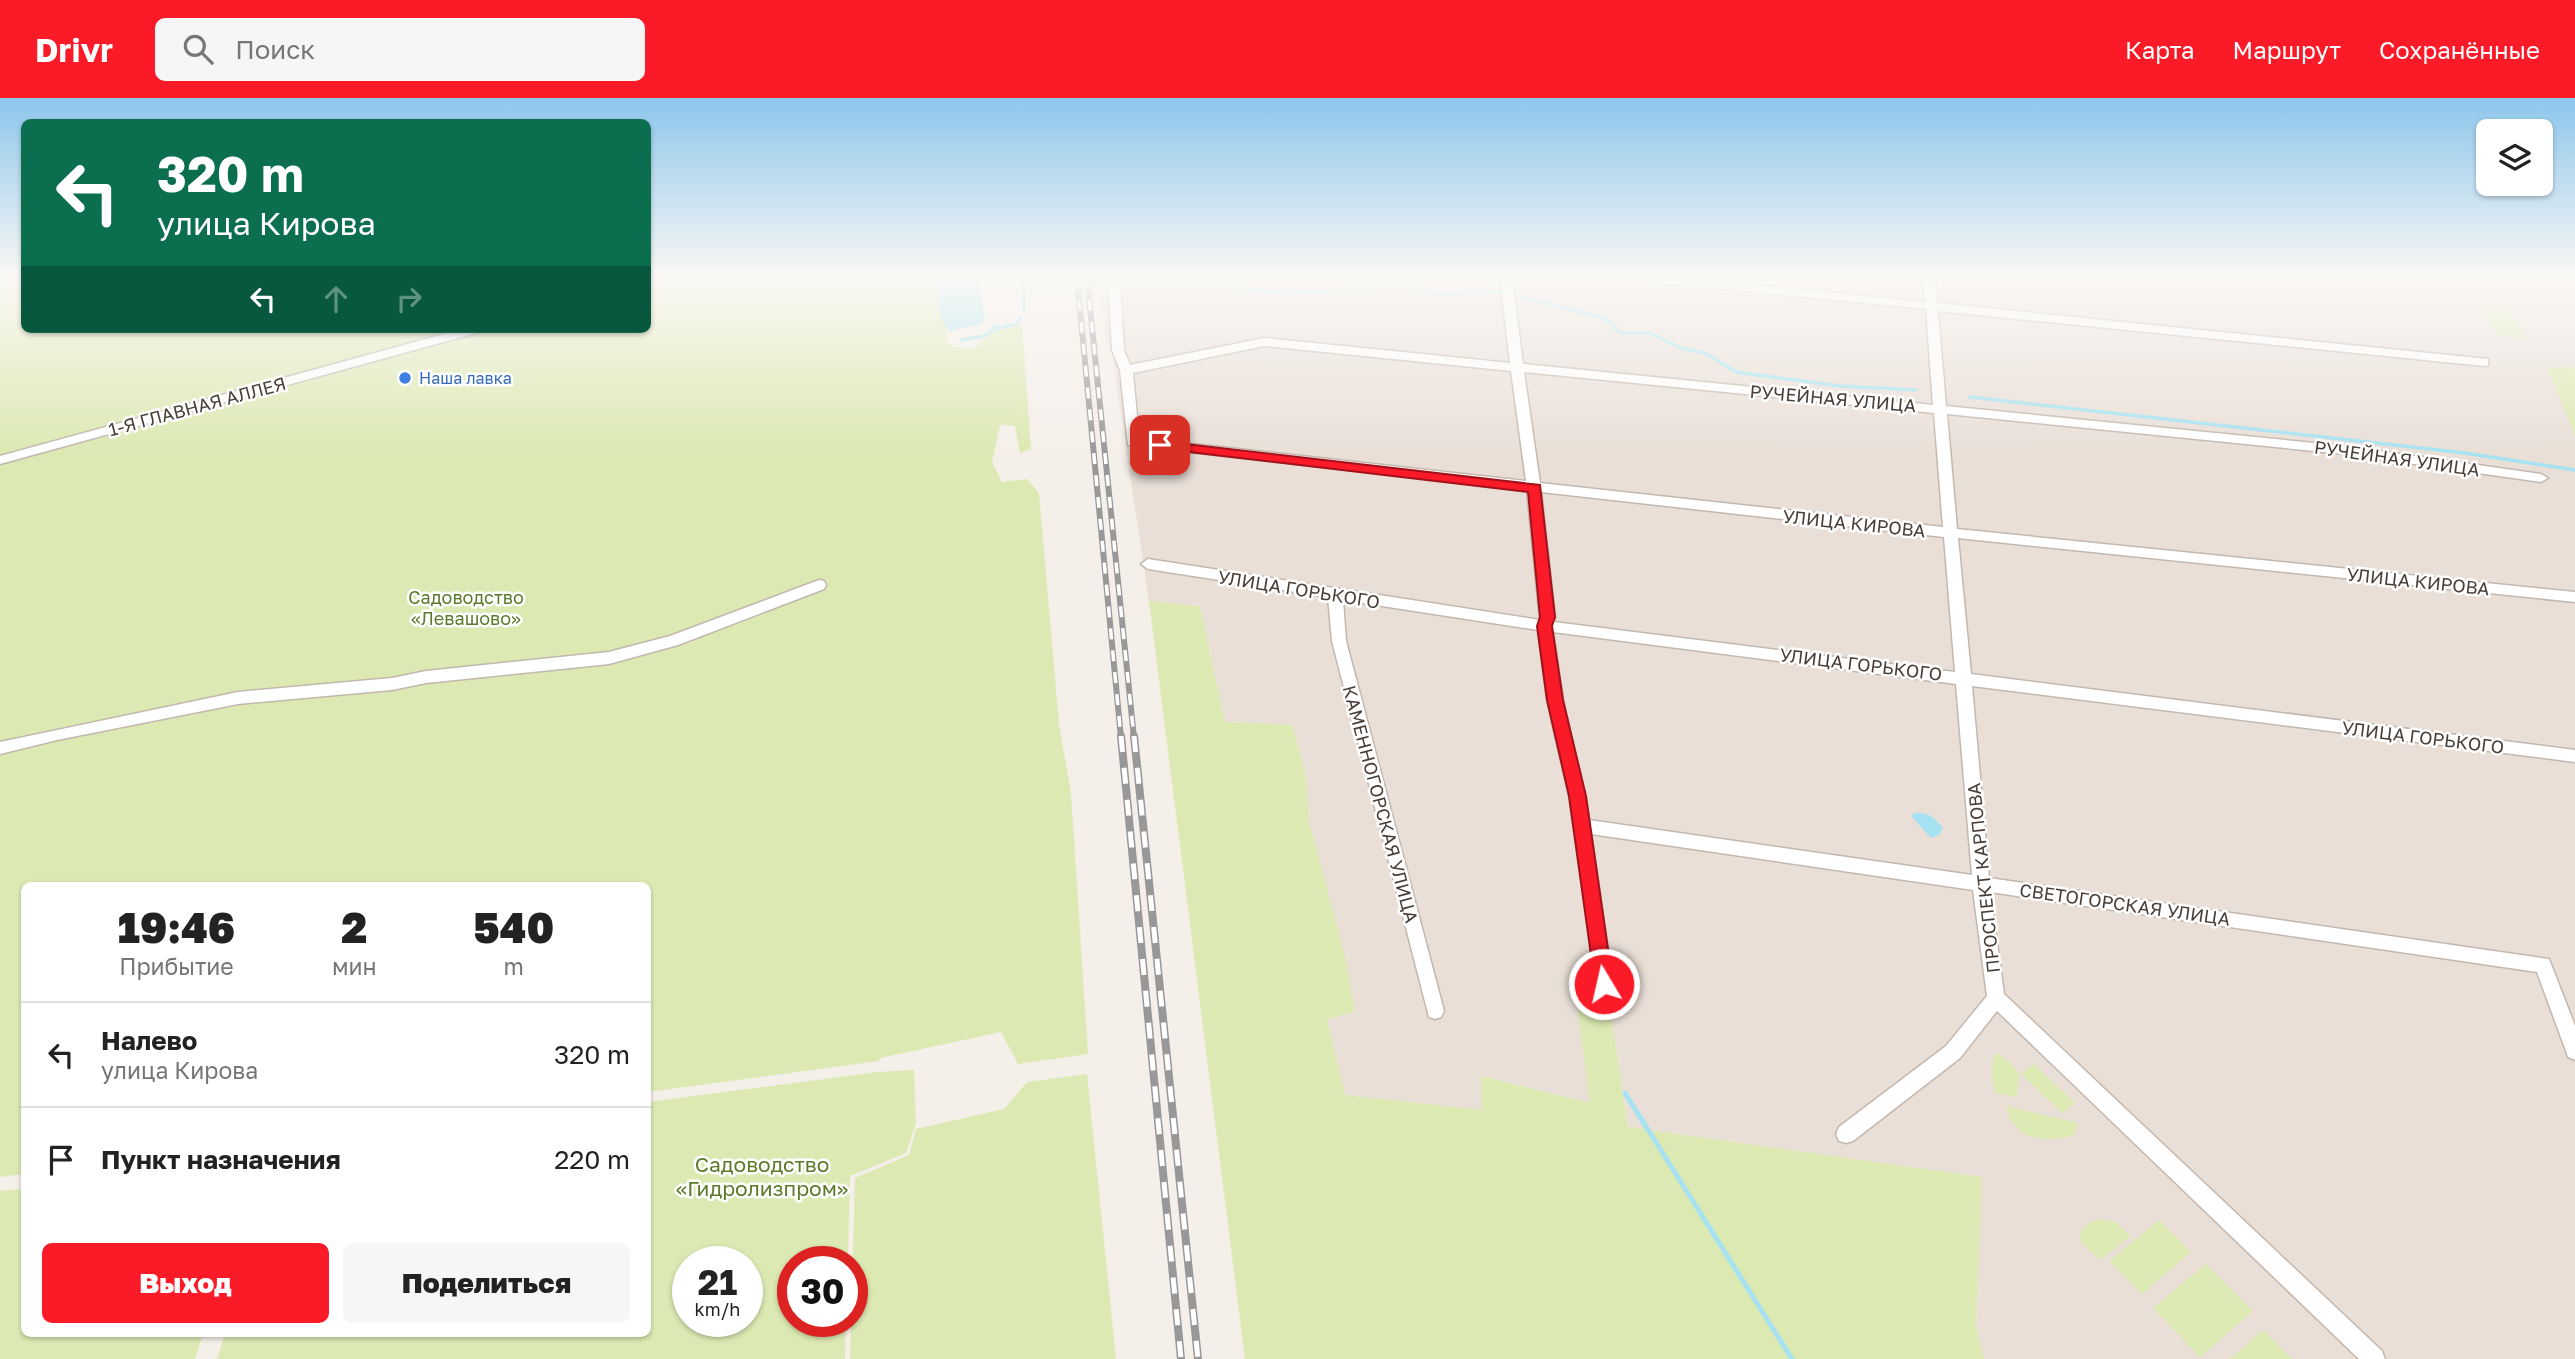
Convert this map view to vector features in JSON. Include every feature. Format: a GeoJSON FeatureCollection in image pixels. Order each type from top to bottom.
{"type":"FeatureCollection","features":[{"type":"Feature","properties":{"kind":"street","name":"1-Я ГЛАВНАЯ АЛЛЕЯ"},"geometry":{"type":"LineString","coordinates":[[0,460],[447,337]]}},
{"type":"Feature","properties":{"kind":"street"},"geometry":{"type":"LineString","coordinates":[[1117,337],[1118,350],[1126,370]]}},
{"type":"Feature","properties":{"kind":"street"},"geometry":{"type":"LineString","coordinates":[[1513,337],[1535,488],[1548,617],[1545,626],[1555,700],[1577,796],[1604,984]]}},
{"type":"Feature","properties":{"kind":"street","name":"ПРОСПЕКТ КАРПОВА"},"geometry":{"type":"LineString","coordinates":[[1934,337],[1981,883],[1996,998],[2374,1359]]}},
{"type":"Feature","properties":{"kind":"street"},"geometry":{"type":"LineString","coordinates":[[2223,337],[2484,362]]}},
{"type":"Feature","properties":{"kind":"street","name":"РУЧЕЙНАЯ УЛИЦА"},"geometry":{"type":"LineString","coordinates":[[1126,370],[1264,342],[2344,450],[2541,478]]}},
{"type":"Feature","properties":{"kind":"street","name":"УЛИЦА КИРОВА"},"geometry":{"type":"LineString","coordinates":[[1126,370],[1133,442],[1952,533],[2575,597]]}},
{"type":"Feature","properties":{"kind":"street","name":"УЛИЦА ГОРЬКОГО"},"geometry":{"type":"LineString","coordinates":[[1148,564],[1545,626],[2575,756]]}},
{"type":"Feature","properties":{"kind":"street"},"geometry":{"type":"LineString","coordinates":[[0,748],[237,698],[304,694],[392,684],[426,677],[609,658],[673,641],[819,584]]}},
{"type":"Feature","properties":{"kind":"street","name":"КАМЕННОГОРСКАЯ УЛИЦА"},"geometry":{"type":"LineString","coordinates":[[1335,595],[1339,641],[1435,1011]]}},
{"type":"Feature","properties":{"kind":"street","name":"СВЕТОГОРСКАЯ УЛИЦА"},"geometry":{"type":"LineString","coordinates":[[1581,826],[2543,965],[2575,1051]]}},
{"type":"Feature","properties":{"kind":"street"},"geometry":{"type":"LineString","coordinates":[[1846,1134],[1953,1052],[1996,998]]}},
{"type":"Feature","properties":{"kind":"shaded area"},"geometry":{"type":"Polygon","coordinates":[[[1105,337],[2575,337],[2575,367],[2548,368],[2575,436],[2575,1359],[1984,1359],[1976,1326],[1981,1177],[1628,1127],[1608,996],[1576,988],[1590,1103],[1482,1076],[1482,1110],[1345,1095],[1327,1020],[1355,1011],[1309,821],[1306,776],[1292,725],[1225,722],[1200,606],[1149,601],[1111,348],[1106,343],[1105,337]]]}},
{"type":"Feature","properties":{"kind":"green space","name":"Садоводство «Левашово»"},"geometry":{"type":"Polygon","coordinates":[[[0,337],[946,337],[952,347],[975,349],[985,337],[1023,337],[1031,449],[1020,453],[1015,426],[1000,425],[992,462],[1002,482],[1027,479],[1039,493],[1059,724],[1071,793],[1088,1054],[1018,1064],[1001,1032],[880,1058],[879,1061],[651,1092],[651,882],[21,882],[21,1174],[0,1177],[0,337]]]}},
{"type":"Feature","properties":{"kind":"green space"},"geometry":{"type":"Polygon","coordinates":[[[2547,367],[2575,367],[2575,436],[2547,367]]]}},
{"type":"Feature","properties":{"kind":"green space"},"geometry":{"type":"Polygon","coordinates":[[[1149,601],[1200,606],[1225,722],[1292,725],[1306,776],[1309,821],[1344,952],[1355,1011],[1327,1020],[1345,1095],[1482,1110],[1481,1076],[1590,1103],[1575,988],[1608,996],[1628,1127],[1982,1177],[1976,1326],[1984,1359],[1245,1359],[1149,601]]]}},
{"type":"Feature","properties":{"kind":"green space"},"geometry":{"type":"Polygon","coordinates":[[[1997,1053],[2011,1063],[2020,1075],[2016,1097],[1996,1093],[1992,1067],[1997,1053]]]}},
{"type":"Feature","properties":{"kind":"green space"},"geometry":{"type":"Polygon","coordinates":[[[2034,1064],[2075,1103],[2062,1113],[2021,1074],[2034,1064]]]}},
{"type":"Feature","properties":{"kind":"green space","name":"Садоводство «Гидролизпром»"},"geometry":{"type":"Polygon","coordinates":[[[914,1070],[916,1123],[906,1153],[850,1176],[848,1246],[777,1246],[777,1337],[846,1337],[845,1359],[217,1359],[224,1337],[651,1337],[651,1102],[878,1072],[914,1070]]]}},
{"type":"Feature","properties":{"kind":"green space"},"geometry":{"type":"Polygon","coordinates":[[[1087,1074],[1116,1359],[850,1359],[851,1337],[868,1337],[868,1246],[853,1246],[855,1178],[909,1155],[916,1129],[1004,1109],[1027,1082],[1087,1074]]]}},
{"type":"Feature","properties":{"kind":"green space"},"geometry":{"type":"Polygon","coordinates":[[[2006,1106],[2078,1123],[2074,1135],[2052,1139],[2032,1137],[2016,1126],[2006,1106]]]}},
{"type":"Feature","properties":{"kind":"green space"},"geometry":{"type":"Polygon","coordinates":[[[21,1189],[21,1337],[202,1337],[195,1359],[0,1359],[0,1191],[21,1189]]]}},
{"type":"Feature","properties":{"kind":"green space"},"geometry":{"type":"Polygon","coordinates":[[[2099,1219],[2115,1222],[2131,1236],[2100,1260],[2081,1242],[2080,1232],[2089,1223],[2099,1219]]]}},
{"type":"Feature","properties":{"kind":"green space"},"geometry":{"type":"Polygon","coordinates":[[[2159,1220],[2191,1252],[2142,1294],[2109,1261],[2159,1220]]]}},
{"type":"Feature","properties":{"kind":"green space"},"geometry":{"type":"Polygon","coordinates":[[[2206,1264],[2253,1311],[2200,1357],[2153,1308],[2206,1264]]]}},
{"type":"Feature","properties":{"kind":"green space"},"geometry":{"type":"Polygon","coordinates":[[[2263,1330],[2292,1359],[2230,1359],[2263,1330]]]}},
{"type":"Feature","properties":{"kind":"water"},"geometry":{"type":"Polygon","coordinates":[[[1915,813],[1928,814],[1934,818],[1943,828],[1939,835],[1931,838],[1911,816],[1915,813]]]}},
{"type":"Feature","properties":{"kind":"waterway"},"geometry":{"type":"LineString","coordinates":[[961,340],[978,337]]}},
{"type":"Feature","properties":{"kind":"waterway"},"geometry":{"type":"LineString","coordinates":[[1658,337],[1680,348],[1705,353],[1736,372],[1840,386],[1916,390]]}},
{"type":"Feature","properties":{"kind":"waterway"},"geometry":{"type":"LineString","coordinates":[[1970,397],[2465,453],[2575,470]]}},
{"type":"Feature","properties":{"kind":"waterway"},"geometry":{"type":"LineString","coordinates":[[1625,1093],[1792,1359]]}},
{"type":"Feature","properties":{"kind":"railway"},"geometry":{"type":"LineString","coordinates":[[1083,337],[1121,738]]}},
{"type":"Feature","properties":{"kind":"railway"},"geometry":{"type":"LineString","coordinates":[[1093,337],[1134,738]]}},
{"type":"Feature","properties":{"kind":"railway"},"geometry":{"type":"LineString","coordinates":[[1121,736],[1181,1359]]}},
{"type":"Feature","properties":{"kind":"railway"},"geometry":{"type":"LineString","coordinates":[[1134,736],[1198,1359]]}},
{"type":"Feature","properties":{"kind":"place","name":"Наша лавка"},"geometry":{"type":"Point","coordinates":[405,378]}},
{"type":"Feature","properties":{"kind":"route"},"geometry":{"type":"LineString","coordinates":[[1160,445],[1535,488],[1548,617],[1545,626],[1555,700],[1577,796],[1604,984]]}}]}
